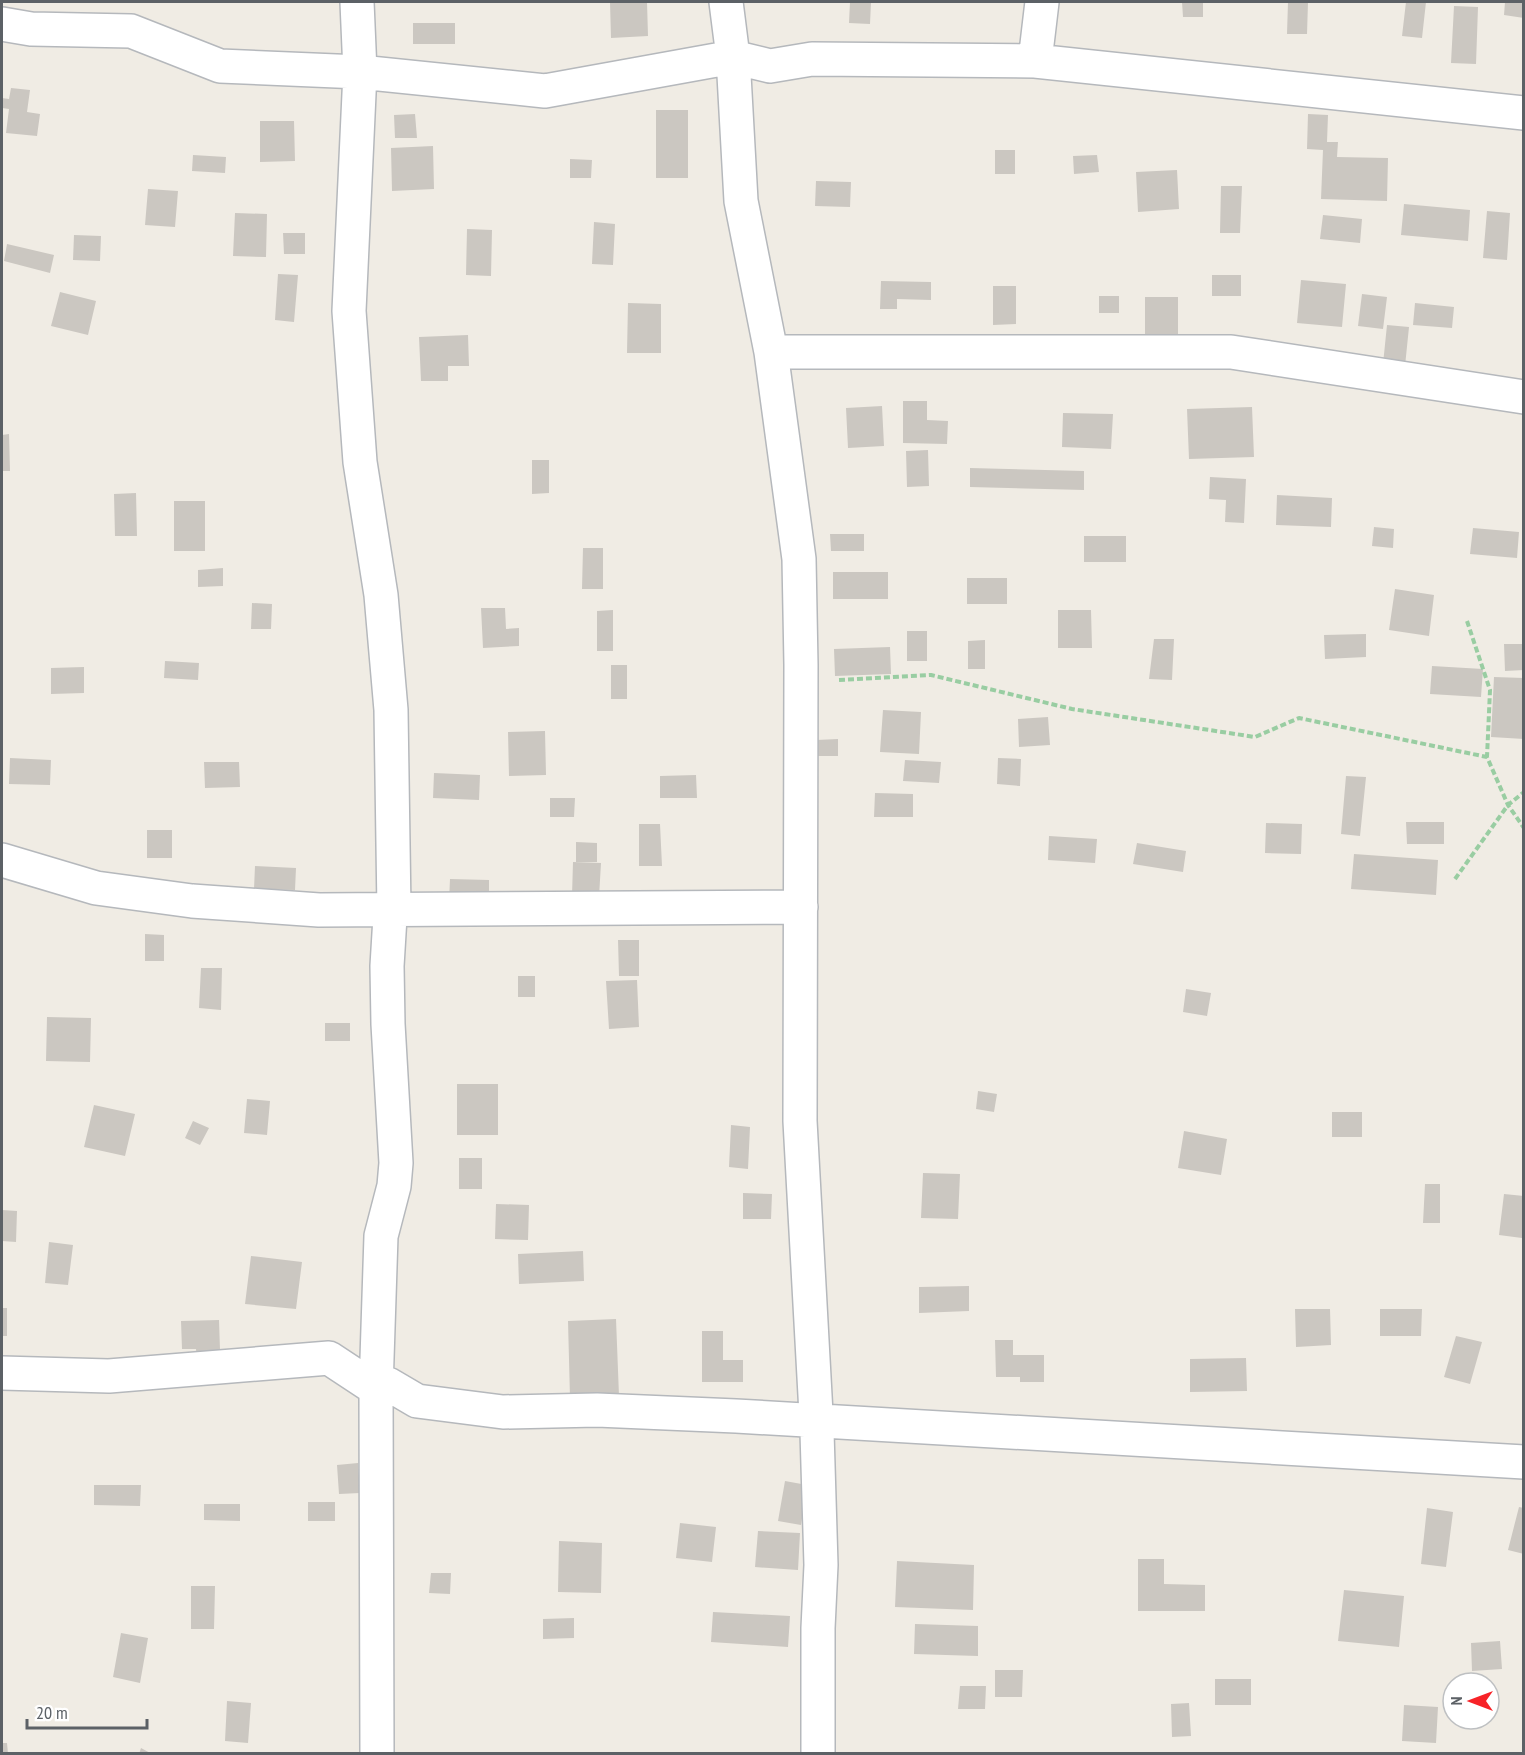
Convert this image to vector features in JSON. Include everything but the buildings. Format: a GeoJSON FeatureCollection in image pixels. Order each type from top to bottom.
{"type":"FeatureCollection","features":[{"type":"Feature","properties":{"kind":"street"},"geometry":{"type":"LineString","coordinates":[[357,2],[360,72],[349,311],[360,462],[381,595],[391,710],[394,911],[390,917],[387,966],[396,1163],[394,1186],[381,1236],[376,1389],[377,1754]]}},
{"type":"Feature","properties":{"kind":"street"},"geometry":{"type":"LineString","coordinates":[[726,2],[733,57],[741,201],[771,352],[799,559],[801,665],[800,1121],[817,1422],[821,1565],[818,1628],[818,1754]]}},
{"type":"Feature","properties":{"kind":"street"},"geometry":{"type":"LineString","coordinates":[[1035,61],[1042,2]]}},
{"type":"Feature","properties":{"kind":"street"},"geometry":{"type":"LineString","coordinates":[[2,24],[31,29],[131,31],[220,66],[360,72],[545,91],[733,57],[770,66],[812,59],[1035,61],[1524,113]]}},
{"type":"Feature","properties":{"kind":"street"},"geometry":{"type":"LineString","coordinates":[[771,352],[1231,352],[1524,397]]}},
{"type":"Feature","properties":{"kind":"street"},"geometry":{"type":"LineString","coordinates":[[2,860],[96,888],[150,896],[319,910],[801,907]]}},
{"type":"Feature","properties":{"kind":"street"},"geometry":{"type":"LineString","coordinates":[[2,1373],[109,1376],[329,1358],[376,1389]]}},
{"type":"Feature","properties":{"kind":"street"},"geometry":{"type":"LineString","coordinates":[[376,1389],[388,1384],[417,1401],[503,1412],[597,1410],[1524,1462]]}},
{"type":"Feature","properties":{"kind":"path"},"geometry":{"type":"LineString","coordinates":[[1467,621],[1490,690],[1487,757],[1508,805],[1524,828]]}},
{"type":"Feature","properties":{"kind":"path"},"geometry":{"type":"LineString","coordinates":[[801,665],[816,681],[931,675],[1072,709],[1255,737],[1299,718],[1487,757]]}},
{"type":"Feature","properties":{"kind":"path"},"geometry":{"type":"LineString","coordinates":[[1455,879],[1508,805],[1524,792]]}}]}
